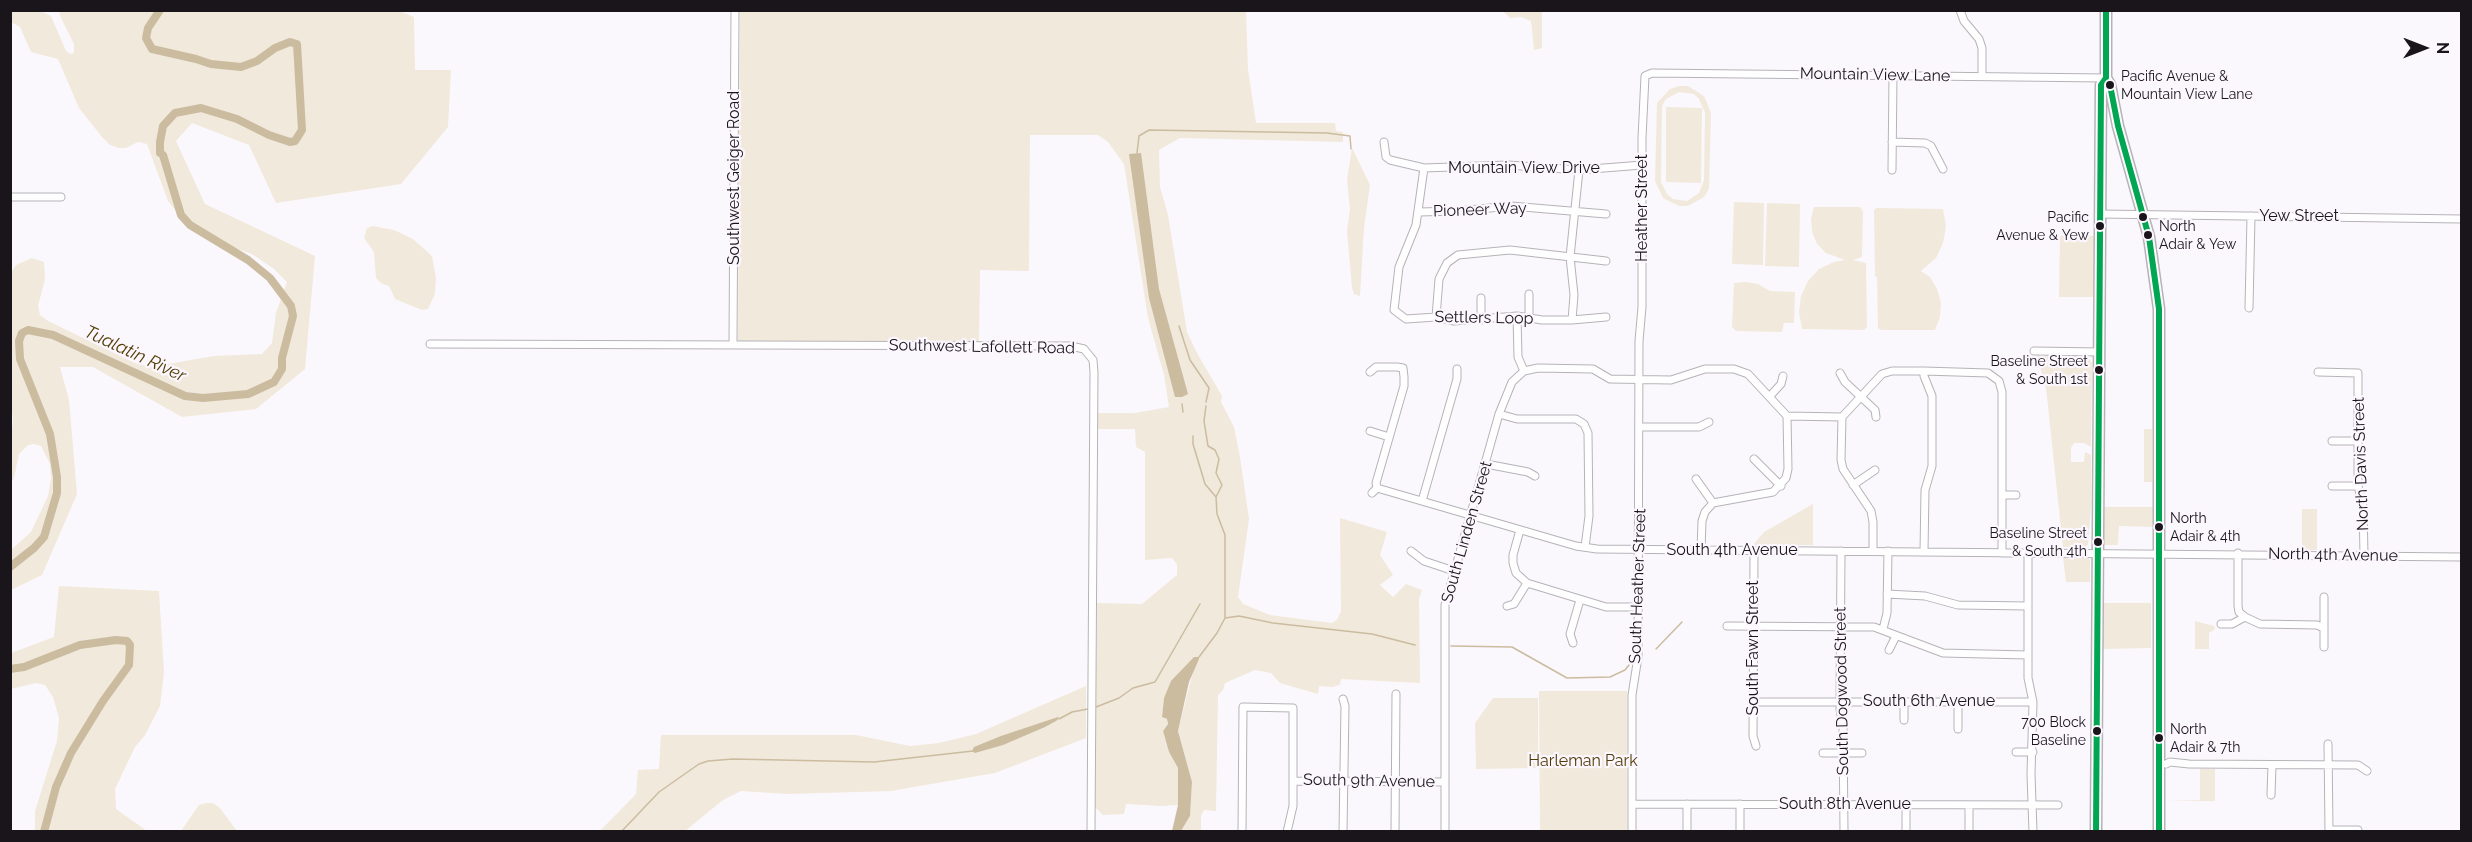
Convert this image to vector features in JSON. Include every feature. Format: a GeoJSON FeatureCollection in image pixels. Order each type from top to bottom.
{"type":"FeatureCollection","features":[{"type":"Feature","properties":{"kind":"highway"},"geometry":{"type":"LineString","coordinates":[[2106,10],[2106,78],[2110,85],[2118,126],[2143,214],[2156,277],[2160,343],[2162,764],[2159,831]]}},
{"type":"Feature","properties":{"kind":"highway"},"geometry":{"type":"LineString","coordinates":[[2096,831],[2096,553],[2101,85],[2106,78]]}},
{"type":"Feature","properties":{"kind":"street","name":"Southwest Geiger Road"},"geometry":{"type":"LineString","coordinates":[[733,345],[735,10]]}},
{"type":"Feature","properties":{"kind":"street"},"geometry":{"type":"LineString","coordinates":[[1960,10],[1964,21],[1979,39],[1982,48],[1982,76]]}},
{"type":"Feature","properties":{"kind":"street","name":"Mountain View Lane"},"geometry":{"type":"LineString","coordinates":[[1645,76],[1652,73],[2106,78]]}},
{"type":"Feature","properties":{"kind":"street"},"geometry":{"type":"LineString","coordinates":[[1892,170],[1893,75]]}},
{"type":"Feature","properties":{"kind":"street","name":"Heather Street"},"geometry":{"type":"LineString","coordinates":[[1639,341],[1642,307],[1642,165],[1645,76]]}},
{"type":"Feature","properties":{"kind":"street","name":"Mountain View Drive"},"geometry":{"type":"LineString","coordinates":[[1384,142],[1386,157],[1390,160],[1424,168],[1508,165],[1579,170],[1642,165]]}},
{"type":"Feature","properties":{"kind":"street"},"geometry":{"type":"LineString","coordinates":[[1892,142],[1925,143],[1931,146],[1943,169]]}},
{"type":"Feature","properties":{"kind":"street","name":"Settlers Loop"},"geometry":{"type":"LineString","coordinates":[[1424,168],[1419,212],[1413,235],[1399,267],[1393,301],[1394,310],[1406,319],[1436,318],[1454,321],[1517,316],[1572,320],[1606,316]]}},
{"type":"Feature","properties":{"kind":"street"},"geometry":{"type":"LineString","coordinates":[[1572,320],[1574,295],[1570,257],[1579,170]]}},
{"type":"Feature","properties":{"kind":"street"},"geometry":{"type":"LineString","coordinates":[[10,197],[61,197]]}},
{"type":"Feature","properties":{"kind":"street","name":"Pioneer Way"},"geometry":{"type":"LineString","coordinates":[[1419,212],[1511,206],[1606,214]]}},
{"type":"Feature","properties":{"kind":"street","name":"Yew Street"},"geometry":{"type":"LineString","coordinates":[[2100,214],[2462,219]]}},
{"type":"Feature","properties":{"kind":"street"},"geometry":{"type":"LineString","coordinates":[[2249,308],[2251,216]]}},
{"type":"Feature","properties":{"kind":"street"},"geometry":{"type":"LineString","coordinates":[[1436,318],[1439,279],[1447,263],[1458,255],[1510,250],[1606,261]]}},
{"type":"Feature","properties":{"kind":"street"},"geometry":{"type":"LineString","coordinates":[[1529,294],[1529,317]]}},
{"type":"Feature","properties":{"kind":"street"},"geometry":{"type":"LineString","coordinates":[[1481,298],[1481,320]]}},
{"type":"Feature","properties":{"kind":"street"},"geometry":{"type":"LineString","coordinates":[[1517,316],[1518,357],[1524,371],[1538,368],[1587,368],[1610,379],[1671,380],[1697,370],[1734,369],[1748,374],[1787,416],[1788,469],[1781,486],[1773,492],[1713,503],[1705,512],[1702,521],[1701,550]]}},
{"type":"Feature","properties":{"kind":"street","name":"South Heather Street"},"geometry":{"type":"LineString","coordinates":[[1632,831],[1632,695],[1638,657],[1639,341]]}},
{"type":"Feature","properties":{"kind":"street","name":"Southwest Lafollett Road"},"geometry":{"type":"LineString","coordinates":[[430,344],[1071,346],[1088,352],[1093,360],[1094,372],[1091,831]]}},
{"type":"Feature","properties":{"kind":"street"},"geometry":{"type":"LineString","coordinates":[[2034,351],[2099,352]]}},
{"type":"Feature","properties":{"kind":"street"},"geometry":{"type":"LineString","coordinates":[[1370,372],[1376,368],[1403,368],[1404,386],[1389,436],[1370,431]]}},
{"type":"Feature","properties":{"kind":"street"},"geometry":{"type":"LineString","coordinates":[[1422,501],[1457,379],[1457,369]]}},
{"type":"Feature","properties":{"kind":"street","name":"South Linden Street"},"geometry":{"type":"LineString","coordinates":[[1445,831],[1445,613],[1454,571],[1499,414],[1512,382],[1524,371]]}},
{"type":"Feature","properties":{"kind":"street"},"geometry":{"type":"LineString","coordinates":[[1924,371],[1932,396],[1932,466],[1925,490],[1924,552]]}},
{"type":"Feature","properties":{"kind":"street"},"geometry":{"type":"LineString","coordinates":[[1873,551],[1874,522],[1871,511],[1843,469],[1841,460],[1842,417],[1876,378],[1887,372],[1924,371],[1988,373],[1999,381],[2002,392],[2002,553]]}},
{"type":"Feature","properties":{"kind":"street","name":"North Davis Street"},"geometry":{"type":"LineString","coordinates":[[2318,372],[2358,373],[2358,486],[2363,506],[2364,555]]}},
{"type":"Feature","properties":{"kind":"street"},"geometry":{"type":"LineString","coordinates":[[1840,374],[1845,382],[1875,410],[1876,417]]}},
{"type":"Feature","properties":{"kind":"street"},"geometry":{"type":"LineString","coordinates":[[1770,396],[1781,384],[1783,376]]}},
{"type":"Feature","properties":{"kind":"street"},"geometry":{"type":"LineString","coordinates":[[1499,414],[1517,419],[1576,419],[1584,424],[1588,434],[1589,505],[1585,547]]}},
{"type":"Feature","properties":{"kind":"street"},"geometry":{"type":"LineString","coordinates":[[1787,416],[1842,417]]}},
{"type":"Feature","properties":{"kind":"street"},"geometry":{"type":"LineString","coordinates":[[1640,427],[1700,427],[1709,422]]}},
{"type":"Feature","properties":{"kind":"street","name":"South 4th Avenue"},"geometry":{"type":"LineString","coordinates":[[1389,436],[1375,491],[1422,501],[1585,547],[1639,550],[2096,553]]}},
{"type":"Feature","properties":{"kind":"street"},"geometry":{"type":"LineString","coordinates":[[2332,441],[2358,441]]}},
{"type":"Feature","properties":{"kind":"street"},"geometry":{"type":"LineString","coordinates":[[1754,459],[1781,486]]}},
{"type":"Feature","properties":{"kind":"street"},"geometry":{"type":"LineString","coordinates":[[1486,464],[1528,472],[1535,476]]}},
{"type":"Feature","properties":{"kind":"street"},"geometry":{"type":"LineString","coordinates":[[1853,485],[1875,470]]}},
{"type":"Feature","properties":{"kind":"street"},"geometry":{"type":"LineString","coordinates":[[1696,479],[1713,503]]}},
{"type":"Feature","properties":{"kind":"street"},"geometry":{"type":"LineString","coordinates":[[2332,486],[2358,486]]}},
{"type":"Feature","properties":{"kind":"street"},"geometry":{"type":"LineString","coordinates":[[2002,495],[2016,495]]}},
{"type":"Feature","properties":{"kind":"street"},"geometry":{"type":"LineString","coordinates":[[1520,530],[1513,563],[1516,573],[1527,583],[1606,607],[1638,607]]}},
{"type":"Feature","properties":{"kind":"street","name":"South Fawn Street"},"geometry":{"type":"LineString","coordinates":[[1754,550],[1753,736],[1756,746]]}},
{"type":"Feature","properties":{"kind":"street"},"geometry":{"type":"LineString","coordinates":[[1411,551],[1424,561],[1454,571]]}},
{"type":"Feature","properties":{"kind":"street","name":"South Dogwood Street"},"geometry":{"type":"LineString","coordinates":[[1841,551],[1840,701],[1845,804],[1844,831]]}},
{"type":"Feature","properties":{"kind":"street"},"geometry":{"type":"LineString","coordinates":[[1883,629],[1887,613],[1888,551]]}},
{"type":"Feature","properties":{"kind":"street"},"geometry":{"type":"LineString","coordinates":[[2028,553],[2029,687],[2033,702],[2031,774],[2033,831]]}},
{"type":"Feature","properties":{"kind":"street","name":"North 4th Avenue"},"geometry":{"type":"LineString","coordinates":[[2096,553],[2462,557]]}},
{"type":"Feature","properties":{"kind":"street"},"geometry":{"type":"LineString","coordinates":[[2238,553],[2238,606],[2245,617],[2260,624],[2317,625],[2324,628]]}},
{"type":"Feature","properties":{"kind":"street"},"geometry":{"type":"LineString","coordinates":[[1507,606],[1514,604],[1527,583]]}},
{"type":"Feature","properties":{"kind":"street"},"geometry":{"type":"LineString","coordinates":[[1887,594],[1925,596],[1958,605],[2028,606]]}},
{"type":"Feature","properties":{"kind":"street"},"geometry":{"type":"LineString","coordinates":[[2324,597],[2324,647]]}},
{"type":"Feature","properties":{"kind":"street"},"geometry":{"type":"LineString","coordinates":[[1572,643],[1570,634],[1580,600]]}},
{"type":"Feature","properties":{"kind":"street"},"geometry":{"type":"LineString","coordinates":[[2221,624],[2232,624],[2245,617]]}},
{"type":"Feature","properties":{"kind":"street"},"geometry":{"type":"LineString","coordinates":[[1727,626],[1883,629],[1943,653],[2028,655]]}},
{"type":"Feature","properties":{"kind":"street"},"geometry":{"type":"LineString","coordinates":[[1889,650],[1896,636]]}},
{"type":"Feature","properties":{"kind":"street"},"geometry":{"type":"LineString","coordinates":[[1395,831],[1396,694]]}},
{"type":"Feature","properties":{"kind":"street"},"geometry":{"type":"LineString","coordinates":[[1343,699],[1345,706],[1343,831]]}},
{"type":"Feature","properties":{"kind":"street"},"geometry":{"type":"LineString","coordinates":[[1904,701],[1904,720]]}},
{"type":"Feature","properties":{"kind":"street"},"geometry":{"type":"LineString","coordinates":[[1958,701],[1958,729]]}},
{"type":"Feature","properties":{"kind":"street","name":"South 6th Avenue"},"geometry":{"type":"LineString","coordinates":[[1753,702],[2033,702]]}},
{"type":"Feature","properties":{"kind":"street"},"geometry":{"type":"LineString","coordinates":[[1242,831],[1243,707],[1293,708],[1293,806],[1287,831]]}},
{"type":"Feature","properties":{"kind":"street"},"geometry":{"type":"LineString","coordinates":[[2328,744],[2329,831],[2358,830]]}},
{"type":"Feature","properties":{"kind":"street"},"geometry":{"type":"LineString","coordinates":[[2016,752],[2033,752]]}},
{"type":"Feature","properties":{"kind":"street"},"geometry":{"type":"LineString","coordinates":[[1823,753],[1862,753]]}},
{"type":"Feature","properties":{"kind":"street"},"geometry":{"type":"LineString","coordinates":[[2162,764],[2170,762],[2358,765],[2367,771]]}},
{"type":"Feature","properties":{"kind":"street"},"geometry":{"type":"LineString","coordinates":[[2271,795],[2272,765]]}},
{"type":"Feature","properties":{"kind":"street","name":"South 9th Avenue"},"geometry":{"type":"LineString","coordinates":[[1293,781],[1445,782]]}},
{"type":"Feature","properties":{"kind":"street","name":"South 8th Avenue"},"geometry":{"type":"LineString","coordinates":[[1632,804],[2058,805]]}},
{"type":"Feature","properties":{"kind":"street"},"geometry":{"type":"LineString","coordinates":[[1687,831],[1688,804]]}},
{"type":"Feature","properties":{"kind":"street"},"geometry":{"type":"LineString","coordinates":[[1740,804],[1740,831]]}},
{"type":"Feature","properties":{"kind":"street"},"geometry":{"type":"LineString","coordinates":[[1906,804],[1906,831]]}},
{"type":"Feature","properties":{"kind":"street"},"geometry":{"type":"LineString","coordinates":[[1969,831],[1970,805]]}},
{"type":"Feature","properties":{"kind":"green space"},"geometry":{"type":"Polygon","coordinates":[[[11,11],[40,11],[51,16],[66,51],[71,54],[74,53],[74,44],[59,11],[399,11],[414,17],[415,70],[451,70],[448,127],[401,184],[276,203],[249,145],[192,123],[176,141],[205,204],[315,256],[305,369],[256,409],[182,417],[93,367],[60,367],[69,400],[77,494],[42,575],[11,590],[11,550],[31,532],[48,496],[51,479],[50,464],[41,446],[34,444],[28,445],[19,454],[11,483],[13,421],[10,393],[10,275],[16,265],[32,258],[44,262],[45,279],[38,306],[40,315],[135,363],[150,367],[214,356],[262,354],[272,343],[276,313],[287,282],[274,269],[252,254],[209,239],[186,224],[168,201],[147,144],[138,142],[126,148],[110,145],[79,108],[58,59],[31,52],[20,27],[11,22],[11,11]]]}},
{"type":"Feature","properties":{"kind":"green space"},"geometry":{"type":"Polygon","coordinates":[[[740,11],[1246,11],[1248,69],[1256,123],[1335,123],[1336,131],[1343,132],[1343,142],[1180,138],[1159,150],[1160,187],[1168,215],[1187,332],[1222,396],[1221,402],[1234,427],[1240,457],[1249,519],[1238,597],[1243,604],[1270,615],[1332,623],[1337,620],[1341,611],[1340,518],[1387,532],[1380,555],[1393,575],[1380,585],[1393,597],[1406,584],[1422,590],[1419,599],[1420,683],[1341,679],[1340,685],[1319,686],[1318,694],[1280,683],[1271,673],[1255,670],[1225,683],[1218,695],[1216,811],[1204,810],[1201,816],[1201,831],[1181,831],[1190,816],[1192,782],[1178,731],[1194,668],[1194,657],[1164,698],[1162,717],[1167,719],[1168,724],[1163,731],[1169,752],[1178,768],[1178,805],[1126,804],[1124,814],[1103,815],[1094,806],[1097,603],[1142,604],[1177,575],[1177,564],[1172,558],[1145,560],[1145,452],[1136,447],[1135,429],[1097,429],[1098,413],[1135,413],[1169,407],[1164,375],[1148,318],[1124,164],[1108,142],[1098,135],[1030,135],[1029,271],[980,270],[979,343],[738,341],[740,11]]]}},
{"type":"Feature","properties":{"kind":"green space"},"geometry":{"type":"Polygon","coordinates":[[[1503,11],[1542,11],[1542,48],[1534,50],[1531,21],[1521,17],[1510,18],[1503,11]]]}},
{"type":"Feature","properties":{"kind":"green space"},"geometry":{"type":"Polygon","coordinates":[[[1688,86],[1704,96],[1711,113],[1709,189],[1704,197],[1688,206],[1679,206],[1663,198],[1655,181],[1657,103],[1670,89],[1688,86]],[[1679,92],[1666,99],[1662,106],[1661,182],[1667,194],[1673,199],[1687,201],[1699,193],[1704,180],[1705,113],[1699,99],[1694,94],[1679,92]]]}},
{"type":"Feature","properties":{"kind":"green space"},"geometry":{"type":"Polygon","coordinates":[[[1666,107],[1702,108],[1701,183],[1666,182],[1666,107]]]}},
{"type":"Feature","properties":{"kind":"green space"},"geometry":{"type":"Polygon","coordinates":[[[1352,148],[1370,185],[1364,228],[1360,296],[1354,294],[1352,288],[1347,230],[1350,209],[1347,180],[1352,148]]]}},
{"type":"Feature","properties":{"kind":"green space"},"geometry":{"type":"Polygon","coordinates":[[[1734,202],[1764,203],[1763,265],[1732,264],[1734,202]]]}},
{"type":"Feature","properties":{"kind":"green space"},"geometry":{"type":"Polygon","coordinates":[[[1767,203],[1800,204],[1799,267],[1765,266],[1767,203]]]}},
{"type":"Feature","properties":{"kind":"green space"},"geometry":{"type":"Polygon","coordinates":[[[1814,207],[1860,207],[1863,211],[1862,257],[1853,260],[1866,263],[1867,327],[1864,330],[1802,329],[1799,312],[1801,296],[1808,281],[1819,269],[1845,260],[1826,253],[1817,244],[1812,232],[1811,219],[1814,207]]]}},
{"type":"Feature","properties":{"kind":"green space"},"geometry":{"type":"Polygon","coordinates":[[[1876,208],[1943,209],[1946,226],[1943,243],[1936,258],[1921,271],[1930,277],[1941,303],[1940,317],[1935,330],[1881,330],[1878,328],[1877,277],[1875,276],[1874,210],[1876,208]]]}},
{"type":"Feature","properties":{"kind":"green space"},"geometry":{"type":"Polygon","coordinates":[[[373,226],[394,230],[413,239],[432,256],[436,278],[435,294],[428,309],[422,310],[395,299],[389,286],[376,278],[374,252],[364,238],[367,228],[373,226]]]}},
{"type":"Feature","properties":{"kind":"green space"},"geometry":{"type":"Polygon","coordinates":[[[2060,236],[2095,236],[2094,297],[2059,297],[2060,236]]]}},
{"type":"Feature","properties":{"kind":"green space"},"geometry":{"type":"Polygon","coordinates":[[[1734,283],[1758,284],[1770,291],[1795,292],[1794,323],[1784,323],[1782,332],[1736,331],[1732,327],[1734,283]]]}},
{"type":"Feature","properties":{"kind":"green space"},"geometry":{"type":"Polygon","coordinates":[[[2037,356],[2087,356],[2092,363],[2091,447],[2084,443],[2074,443],[2071,448],[2071,462],[2084,462],[2085,452],[2091,455],[2091,508],[2086,547],[2063,547],[2046,388],[2037,356]]]}},
{"type":"Feature","properties":{"kind":"green space"},"geometry":{"type":"Polygon","coordinates":[[[2144,429],[2152,429],[2152,482],[2144,482],[2144,429]]]}},
{"type":"Feature","properties":{"kind":"green space"},"geometry":{"type":"Polygon","coordinates":[[[1813,504],[1813,545],[1753,545],[1764,532],[1813,504]]]}},
{"type":"Feature","properties":{"kind":"green space"},"geometry":{"type":"Polygon","coordinates":[[[2104,507],[2154,507],[2154,527],[2119,526],[2118,545],[2104,545],[2104,507]]]}},
{"type":"Feature","properties":{"kind":"green space"},"geometry":{"type":"Polygon","coordinates":[[[2302,509],[2317,509],[2317,550],[2302,550],[2302,509]]]}},
{"type":"Feature","properties":{"kind":"green space"},"geometry":{"type":"Polygon","coordinates":[[[2088,557],[2090,582],[2066,582],[2063,558],[2088,557]]]}},
{"type":"Feature","properties":{"kind":"green space"},"geometry":{"type":"Polygon","coordinates":[[[59,586],[159,591],[164,673],[160,706],[145,735],[135,747],[115,789],[116,809],[147,831],[35,831],[35,811],[57,741],[59,718],[53,697],[45,685],[36,683],[11,689],[11,653],[54,637],[59,586]]]}},
{"type":"Feature","properties":{"kind":"green space"},"geometry":{"type":"Polygon","coordinates":[[[2102,603],[2151,603],[2151,648],[2102,649],[2102,603]]]}},
{"type":"Feature","properties":{"kind":"green space"},"geometry":{"type":"Polygon","coordinates":[[[2195,621],[2214,626],[2215,629],[2209,633],[2209,649],[2195,649],[2195,621]]]}},
{"type":"Feature","properties":{"kind":"green space"},"geometry":{"type":"Polygon","coordinates":[[[1086,686],[1086,738],[995,773],[891,791],[788,794],[741,791],[723,800],[685,831],[599,832],[636,794],[638,770],[659,769],[661,735],[856,735],[910,746],[939,743],[976,734],[1086,686]]]}},
{"type":"Feature","properties":{"kind":"green space","name":"Harleman Park"},"geometry":{"type":"Polygon","coordinates":[[[1539,691],[1627,691],[1627,831],[1540,831],[1539,691]]]}},
{"type":"Feature","properties":{"kind":"green space"},"geometry":{"type":"Polygon","coordinates":[[[1493,698],[1538,698],[1538,768],[1476,769],[1475,723],[1493,698]]]}},
{"type":"Feature","properties":{"kind":"green space"},"geometry":{"type":"Polygon","coordinates":[[[2200,769],[2215,769],[2215,801],[2167,801],[2200,800],[2200,769]]]}},
{"type":"Feature","properties":{"kind":"green space"},"geometry":{"type":"Polygon","coordinates":[[[213,803],[220,808],[237,831],[181,831],[199,805],[213,803]]]}},
{"type":"Feature","properties":{"kind":"shaded area"},"geometry":{"type":"Polygon","coordinates":[[[1141,153],[1159,289],[1188,394],[1182,397],[1175,397],[1149,298],[1129,154],[1141,153]]]}},
{"type":"Feature","properties":{"kind":"shaded area"},"geometry":{"type":"Polygon","coordinates":[[[1194,657],[1199,657],[1199,659],[1189,682],[1178,731],[1192,782],[1190,816],[1181,831],[1172,831],[1178,805],[1178,768],[1169,752],[1163,731],[1168,724],[1167,719],[1162,717],[1164,698],[1171,681],[1194,657]]]}},
{"type":"Feature","properties":{"kind":"shaded area"},"geometry":{"type":"Polygon","coordinates":[[[1058,717],[1056,721],[1045,727],[1003,745],[975,753],[972,751],[974,747],[1001,736],[1058,717]]]}},
{"type":"Feature","properties":{"kind":"waterway","name":"Tualatin River"},"geometry":{"type":"LineString","coordinates":[[10,567],[44,537],[57,493],[57,477],[50,434],[20,359],[19,341],[22,333],[28,330],[53,335],[185,396],[203,398],[248,394],[274,382],[282,369],[282,358],[293,316],[291,306],[270,278],[248,260],[190,225],[181,215],[163,155],[160,153],[160,142],[163,126],[175,113],[201,108],[237,119],[269,135],[290,142],[295,141],[302,130],[297,44],[290,42],[275,48],[257,61],[241,67],[211,64],[152,49],[146,38],[148,28],[160,10]]}},
{"type":"Feature","properties":{"kind":"waterway"},"geometry":{"type":"LineString","coordinates":[[1137,153],[1139,136],[1149,130],[1327,133],[1350,136],[1351,149]]}},
{"type":"Feature","properties":{"kind":"waterway"},"geometry":{"type":"LineString","coordinates":[[1179,326],[1190,360],[1209,388],[1206,402]]}},
{"type":"Feature","properties":{"kind":"waterway"},"geometry":{"type":"LineString","coordinates":[[1182,404],[1183,412]]}},
{"type":"Feature","properties":{"kind":"waterway"},"geometry":{"type":"LineString","coordinates":[[1206,406],[1204,421],[1208,446],[1215,450],[1219,459],[1216,473],[1222,485],[1216,497]]}},
{"type":"Feature","properties":{"kind":"waterway"},"geometry":{"type":"LineString","coordinates":[[1193,436],[1193,444],[1205,484],[1216,497],[1217,514],[1225,535],[1225,618],[1199,657]]}},
{"type":"Feature","properties":{"kind":"waterway"},"geometry":{"type":"LineString","coordinates":[[1096,707],[1119,698],[1133,688],[1155,682],[1200,604]]}},
{"type":"Feature","properties":{"kind":"waterway"},"geometry":{"type":"LineString","coordinates":[[1225,618],[1239,616],[1273,623],[1372,634],[1415,645]]}},
{"type":"Feature","properties":{"kind":"waterway"},"geometry":{"type":"LineString","coordinates":[[1656,649],[1682,622]]}},
{"type":"Feature","properties":{"kind":"waterway","name":"Tualatin River"},"geometry":{"type":"LineString","coordinates":[[10,669],[24,667],[80,645],[116,640],[127,641],[130,645],[129,665],[103,701],[71,753],[56,787],[44,832]]}},
{"type":"Feature","properties":{"kind":"waterway"},"geometry":{"type":"LineString","coordinates":[[1451,646],[1512,647],[1567,678],[1610,677],[1625,670],[1629,665]]}},
{"type":"Feature","properties":{"kind":"waterway"},"geometry":{"type":"LineString","coordinates":[[1059,719],[1072,712],[1088,709]]}},
{"type":"Feature","properties":{"kind":"waterway"},"geometry":{"type":"LineString","coordinates":[[621,832],[659,792],[699,764],[708,761],[733,759],[874,762],[973,751]]}},
{"type":"Feature","properties":{"kind":"transit line"},"geometry":{"type":"LineString","coordinates":[[2096,832],[2101,85],[2106,78],[2106,10]]}},
{"type":"Feature","properties":{"kind":"transit line"},"geometry":{"type":"LineString","coordinates":[[2110,85],[2118,126],[2149,237],[2159,309],[2159,832]]}},
{"type":"Feature","properties":{"kind":"place","name":"Pacific Avenue & Mountain View Lane"},"geometry":{"type":"Point","coordinates":[2110,85]}},
{"type":"Feature","properties":{"kind":"place","name":"Pacific Avenue & Yew"},"geometry":{"type":"Point","coordinates":[2100,226]}},
{"type":"Feature","properties":{"kind":"place","name":"North Adair & Yew"},"geometry":{"type":"Point","coordinates":[2148,235]}},
{"type":"Feature","properties":{"kind":"place","name":"Baseline Street & South 1st"},"geometry":{"type":"Point","coordinates":[2099,370]}},
{"type":"Feature","properties":{"kind":"place","name":"North Adair & 4th"},"geometry":{"type":"Point","coordinates":[2159,527]}},
{"type":"Feature","properties":{"kind":"place","name":"Baseline Street & South 4th"},"geometry":{"type":"Point","coordinates":[2098,542]}},
{"type":"Feature","properties":{"kind":"place","name":"700 Block Baseline"},"geometry":{"type":"Point","coordinates":[2097,731]}},
{"type":"Feature","properties":{"kind":"place","name":"North Adair & 7th"},"geometry":{"type":"Point","coordinates":[2159,738]}}]}
